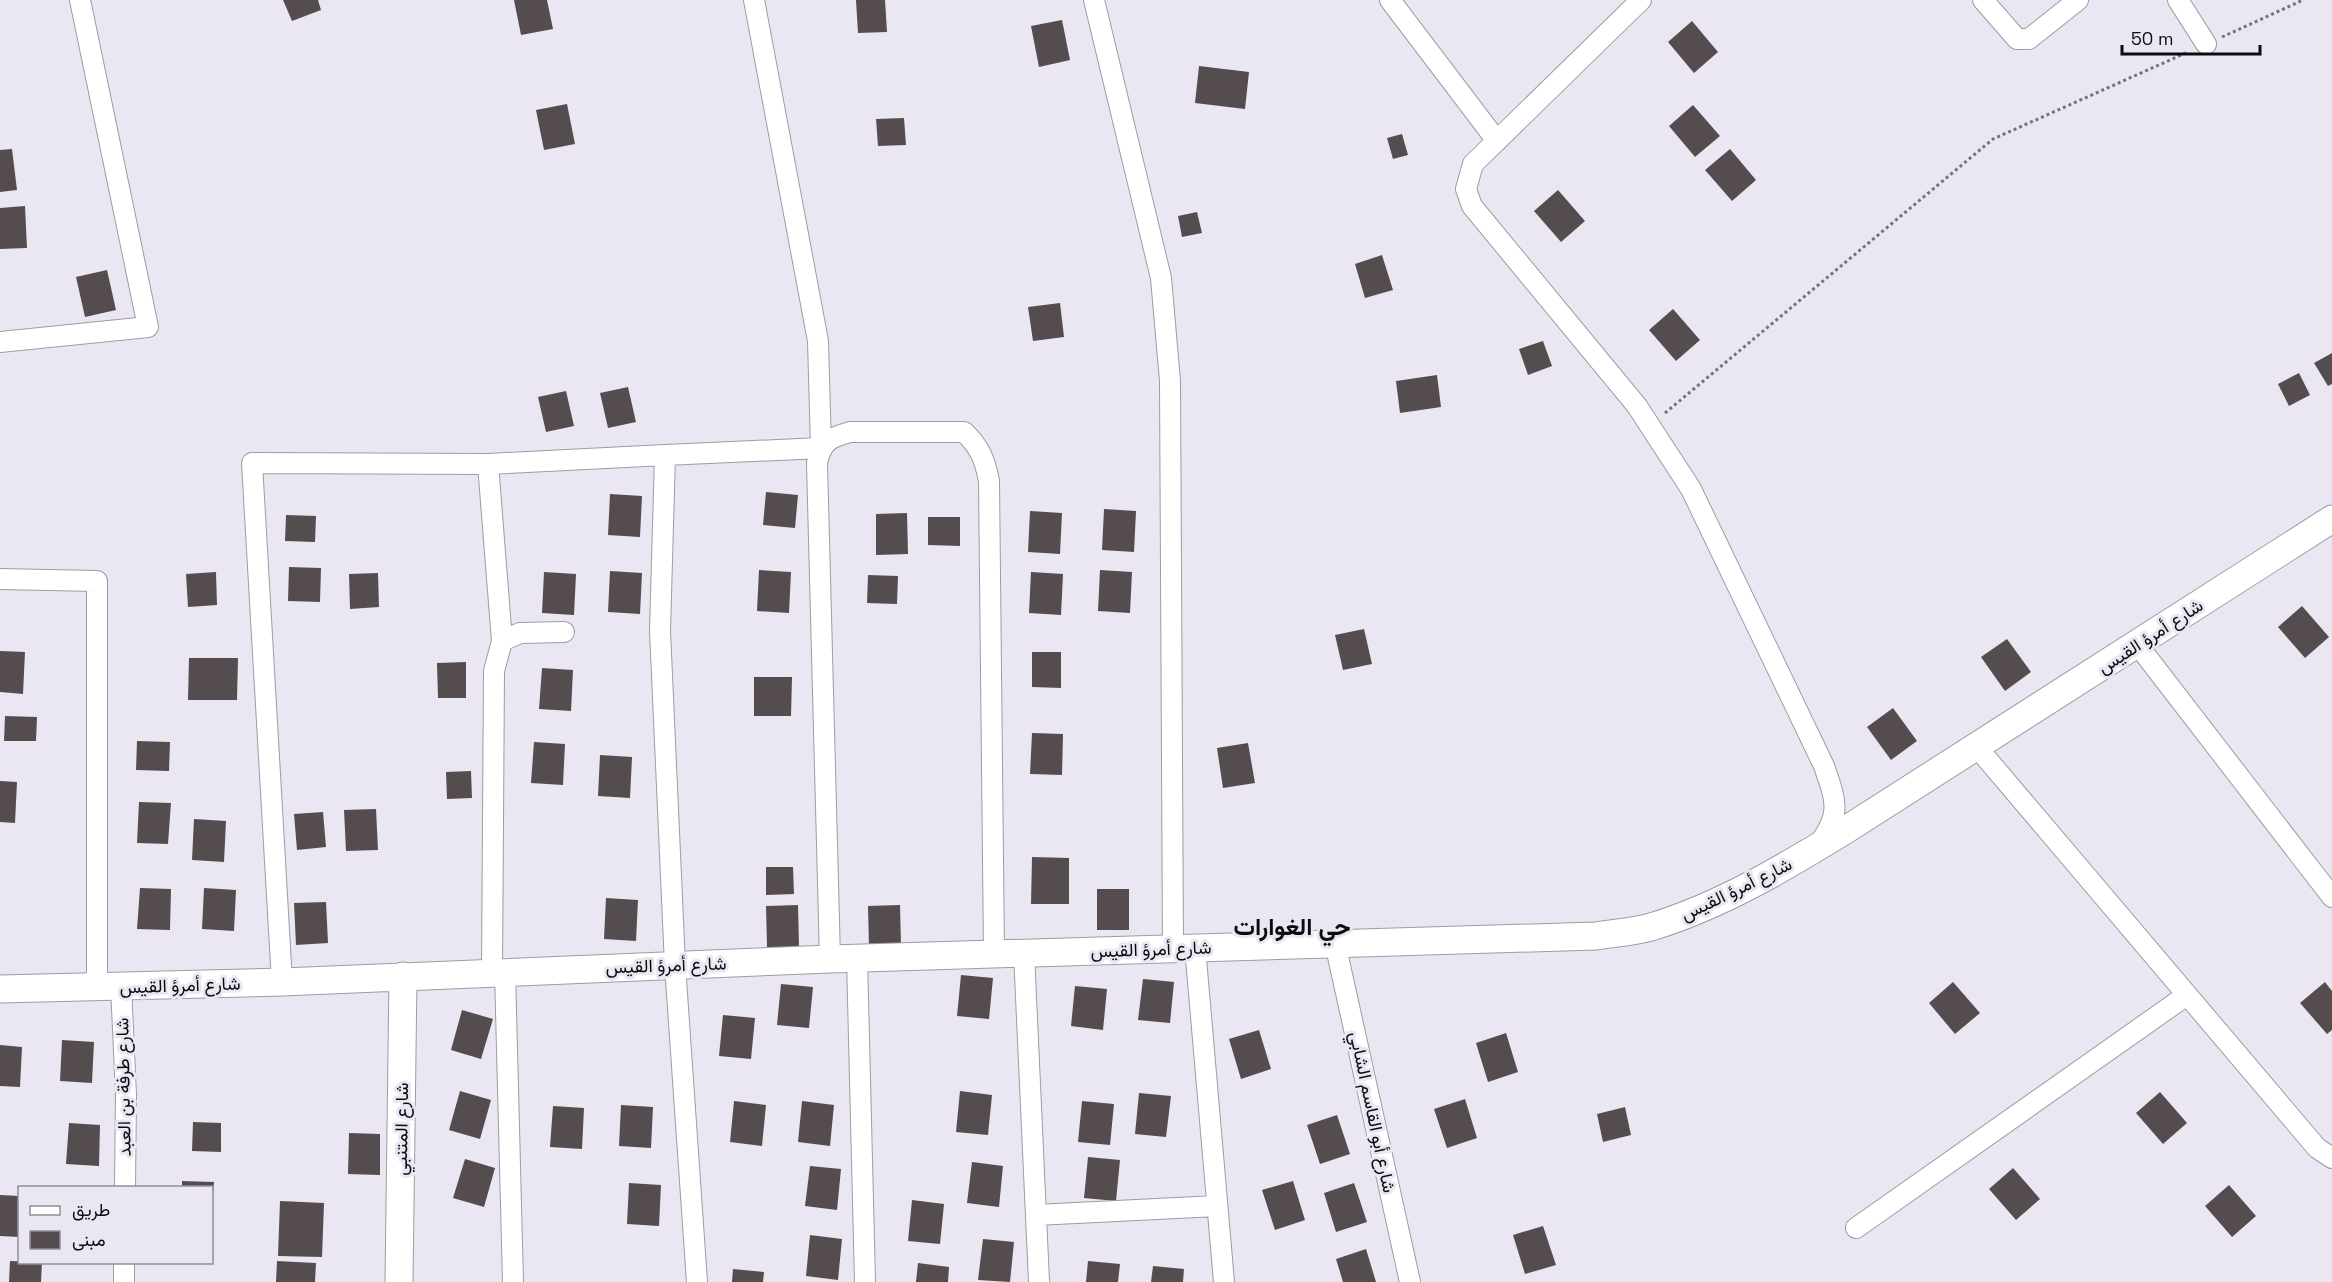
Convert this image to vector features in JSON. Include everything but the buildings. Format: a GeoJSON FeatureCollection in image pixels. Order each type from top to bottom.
{"type":"FeatureCollection","features":[{"type":"Feature","properties":{"kind":"street"},"geometry":{"type":"LineString","coordinates":[[0,342],[148,327],[80,0]]}},
{"type":"Feature","properties":{"kind":"street"},"geometry":{"type":"LineString","coordinates":[[754,0],[818,341],[820,448],[817,481],[830,958]]}},
{"type":"Feature","properties":{"kind":"street"},"geometry":{"type":"LineString","coordinates":[[1094,0],[1161,278],[1170,381],[1184,948],[1217,1206],[1224,1282]]}},
{"type":"Feature","properties":{"kind":"street"},"geometry":{"type":"LineString","coordinates":[[1390,0],[1497,141]]}},
{"type":"Feature","properties":{"kind":"street"},"geometry":{"type":"LineString","coordinates":[[1641,0],[1473,164],[1466,189],[1472,206],[1637,406],[1691,489],[1824,766],[1835,799],[1831,827],[1814,849]]}},
{"type":"Feature","properties":{"kind":"street"},"geometry":{"type":"LineString","coordinates":[[1983,0],[2017,39],[2029,39],[2078,0]]}},
{"type":"Feature","properties":{"kind":"street"},"geometry":{"type":"LineString","coordinates":[[2178,0],[2206,44]]}},
{"type":"Feature","properties":{"kind":"street"},"geometry":{"type":"LineString","coordinates":[[282,982],[252,463],[488,464],[820,448],[833,436],[850,432],[964,432],[975,442],[984,457],[989,481],[994,954]]}},
{"type":"Feature","properties":{"kind":"street"},"geometry":{"type":"LineString","coordinates":[[665,455],[660,632],[675,965],[697,1282]]}},
{"type":"Feature","properties":{"kind":"street"},"geometry":{"type":"LineString","coordinates":[[488,464],[502,641],[494,671],[499,972],[513,1282]]}},
{"type":"Feature","properties":{"kind":"street","name":"شارع أمرؤ القيس"},"geometry":{"type":"LineString","coordinates":[[0,989],[282,982],[830,958],[1596,936],[1648,928],[1698,911],[1772,875],[2332,519]]}},
{"type":"Feature","properties":{"kind":"street","name":"شارع طرفة بن العبد"},"geometry":{"type":"LineString","coordinates":[[0,579],[97,581],[109,987],[126,1095],[125,1186]]}},
{"type":"Feature","properties":{"kind":"street"},"geometry":{"type":"LineString","coordinates":[[502,641],[520,633],[564,632]]}},
{"type":"Feature","properties":{"kind":"street"},"geometry":{"type":"LineString","coordinates":[[2137,644],[2332,897]]}},
{"type":"Feature","properties":{"kind":"street"},"geometry":{"type":"LineString","coordinates":[[1976,746],[2317,1148],[2332,1158]]}},
{"type":"Feature","properties":{"kind":"street","name":"شارع أبو القاسم الشابي"},"geometry":{"type":"LineString","coordinates":[[1335,943],[1410,1282]]}},
{"type":"Feature","properties":{"kind":"street"},"geometry":{"type":"LineString","coordinates":[[1024,953],[1039,1282]]}},
{"type":"Feature","properties":{"kind":"street"},"geometry":{"type":"LineString","coordinates":[[857,958],[865,1282]]}},
{"type":"Feature","properties":{"kind":"street","name":"شارع المتنبي"},"geometry":{"type":"LineString","coordinates":[[399,1282],[403,976]]}},
{"type":"Feature","properties":{"kind":"street"},"geometry":{"type":"LineString","coordinates":[[1856,1228],[2187,995]]}},
{"type":"Feature","properties":{"kind":"street"},"geometry":{"type":"LineString","coordinates":[[1036,1215],[1217,1206]]}},
{"type":"Feature","properties":{"kind":"street"},"geometry":{"type":"LineString","coordinates":[[124,1264],[124,1282]]}},
{"type":"Feature","properties":{"kind":"path"},"geometry":{"type":"LineString","coordinates":[[1649,425],[1993,139],[2303,0]]}},
{"type":"Feature","properties":{"kind":"district","name":"حي الغوارات"},"geometry":{"type":"Point","coordinates":[1292,926]}}]}
